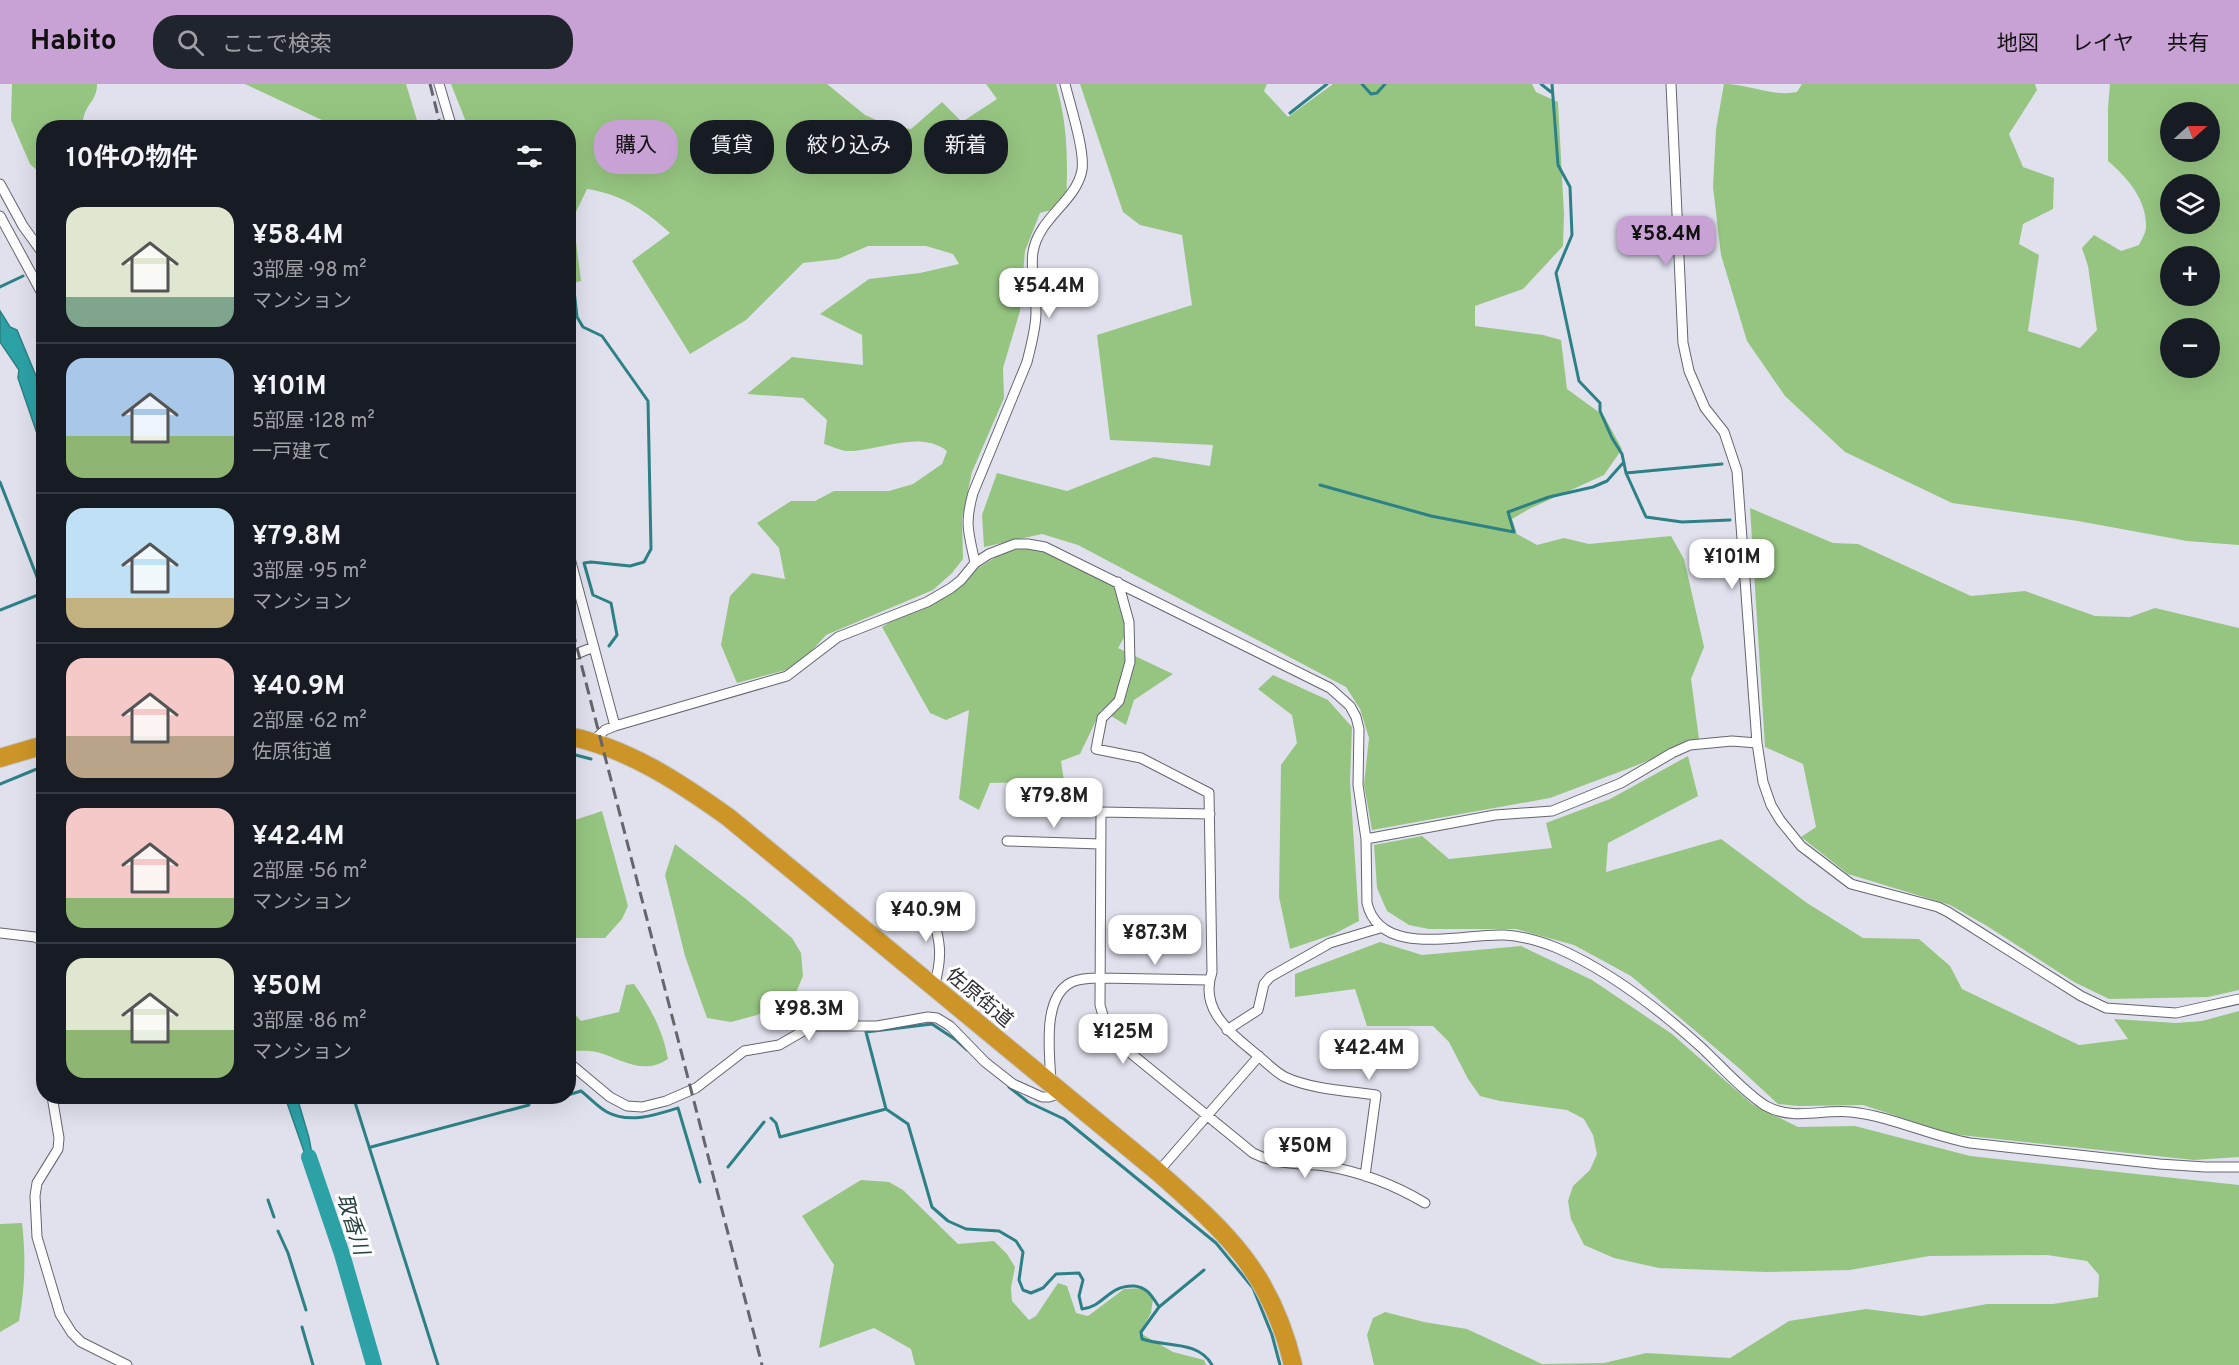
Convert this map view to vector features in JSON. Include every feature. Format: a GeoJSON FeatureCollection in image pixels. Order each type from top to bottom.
{"type":"FeatureCollection","features":[{"type":"Feature","properties":{"kind":"highway","name":"佐原街道"},"geometry":{"type":"LineString","coordinates":[[576,738],[593,741],[668,776],[728,817],[1158,1172],[1218,1226],[1249,1263],[1274,1306],[1293,1365]]}},
{"type":"Feature","properties":{"kind":"highway"},"geometry":{"type":"LineString","coordinates":[[0,758],[36,747]]}},
{"type":"Feature","properties":{"kind":"street"},"geometry":{"type":"LineString","coordinates":[[439,84],[450,120]]}},
{"type":"Feature","properties":{"kind":"street"},"geometry":{"type":"LineString","coordinates":[[975,563],[967,530],[968,510],[1027,362],[1036,312],[1033,254],[1037,237],[1043,225],[1069,195],[1082,170],[1082,154],[1065,84]]}},
{"type":"Feature","properties":{"kind":"street"},"geometry":{"type":"LineString","coordinates":[[1671,84],[1683,343],[1689,371],[1705,408],[1724,432],[1737,471],[1757,743],[1763,782],[1771,805],[1780,820],[1801,846],[1851,884],[1938,907],[2081,996],[2106,1008],[2176,1012],[2239,999]]}},
{"type":"Feature","properties":{"kind":"street"},"geometry":{"type":"LineString","coordinates":[[0,184],[23,226],[36,244]]}},
{"type":"Feature","properties":{"kind":"street"},"geometry":{"type":"LineString","coordinates":[[0,216],[36,282]]}},
{"type":"Feature","properties":{"kind":"street"},"geometry":{"type":"LineString","coordinates":[[593,741],[605,730],[615,726],[787,676],[838,637],[909,610],[951,588],[975,563],[1003,547],[1028,544],[1058,552],[1330,688],[1350,706],[1359,729],[1358,785],[1366,839],[1367,903],[1370,914],[1380,928],[1407,938],[1520,936],[1560,949],[1611,978],[1654,1007],[1690,1037],[1758,1101],[1777,1111],[1802,1114],[1851,1112],[1970,1143],[2158,1164],[2239,1167]]}},
{"type":"Feature","properties":{"kind":"street"},"geometry":{"type":"LineString","coordinates":[[576,580],[615,726]]}},
{"type":"Feature","properties":{"kind":"street"},"geometry":{"type":"LineString","coordinates":[[1118,582],[1129,621],[1130,662],[1119,701],[1102,718],[1096,749],[1142,758],[1209,793],[1212,972],[1209,980],[1211,1005],[1215,1015],[1227,1030],[1285,1076],[1299,1081],[1376,1095],[1365,1176]]}},
{"type":"Feature","properties":{"kind":"street"},"geometry":{"type":"LineString","coordinates":[[576,654],[594,647]]}},
{"type":"Feature","properties":{"kind":"street"},"geometry":{"type":"LineString","coordinates":[[1366,839],[1495,815],[1552,811],[1621,783],[1690,745],[1732,741],[1757,743]]}},
{"type":"Feature","properties":{"kind":"street"},"geometry":{"type":"LineString","coordinates":[[1210,814],[1101,813],[1100,978],[1102,1015],[1112,1037],[1252,1153],[1286,1164],[1325,1166],[1365,1176],[1394,1185],[1425,1203]]}},
{"type":"Feature","properties":{"kind":"street"},"geometry":{"type":"LineString","coordinates":[[1007,841],[1101,844]]}},
{"type":"Feature","properties":{"kind":"street"},"geometry":{"type":"LineString","coordinates":[[929,900],[941,946],[940,966],[934,987]]}},
{"type":"Feature","properties":{"kind":"street"},"geometry":{"type":"LineString","coordinates":[[1227,1030],[1258,1010],[1264,984],[1269,977],[1330,943],[1380,928]]}},
{"type":"Feature","properties":{"kind":"street"},"geometry":{"type":"LineString","coordinates":[[0,933],[36,938]]}},
{"type":"Feature","properties":{"kind":"street"},"geometry":{"type":"LineString","coordinates":[[576,1069],[610,1097],[627,1106],[642,1107],[666,1101],[696,1088],[744,1051],[779,1046],[812,1026],[878,1026],[928,1017],[937,1018],[950,1026],[985,1062],[1012,1084],[1042,1097],[1049,1097],[1057,1089],[1049,1047],[1051,1009],[1062,989],[1084,978],[1209,980]]}},
{"type":"Feature","properties":{"kind":"street"},"geometry":{"type":"LineString","coordinates":[[1158,1172],[1259,1056]]}},
{"type":"Feature","properties":{"kind":"street"},"geometry":{"type":"LineString","coordinates":[[53,1104],[59,1138],[58,1149],[37,1183],[35,1196],[37,1237],[60,1314],[72,1333],[81,1342],[127,1365]]}},
{"type":"Feature","properties":{"kind":"green space"},"geometry":{"type":"Polygon","coordinates":[[[12,84],[97,84],[95,96],[83,120],[36,120],[36,170],[30,164],[11,120],[12,84]]]}},
{"type":"Feature","properties":{"kind":"green space"},"geometry":{"type":"Polygon","coordinates":[[[245,84],[406,84],[417,120],[322,120],[245,84]]]}},
{"type":"Feature","properties":{"kind":"green space"},"geometry":{"type":"Polygon","coordinates":[[[451,84],[827,84],[865,115],[876,120],[786,120],[786,174],[912,174],[912,128],[942,102],[960,120],[924,120],[924,174],[1008,174],[1008,120],[965,120],[997,99],[986,84],[1056,84],[1063,114],[1066,145],[1066,206],[1040,213],[1025,251],[1020,311],[1003,368],[1004,398],[972,472],[962,518],[963,559],[952,573],[933,590],[826,635],[807,656],[786,670],[737,683],[721,645],[730,596],[752,573],[785,579],[779,548],[757,523],[791,501],[815,501],[834,491],[889,491],[913,484],[942,464],[947,451],[924,442],[841,450],[824,444],[827,420],[803,398],[747,394],[792,357],[863,365],[862,335],[820,314],[869,279],[920,273],[959,264],[953,254],[926,246],[868,246],[838,259],[803,263],[746,320],[690,354],[632,261],[670,233],[632,204],[599,191],[587,189],[576,212],[576,120],[465,120],[451,84]]]}},
{"type":"Feature","properties":{"kind":"green space"},"geometry":{"type":"Polygon","coordinates":[[[1080,84],[1267,84],[1264,91],[1288,117],[1333,84],[1532,84],[1536,92],[1558,102],[1564,214],[1563,246],[1523,289],[1475,306],[1475,326],[1543,335],[1561,340],[1567,389],[1604,416],[1622,449],[1604,475],[1512,519],[1517,534],[1537,545],[1564,538],[1589,544],[1671,536],[1684,559],[1704,647],[1691,679],[1699,739],[1550,798],[1372,830],[1364,785],[1369,738],[1360,709],[1346,687],[1078,545],[1042,534],[984,547],[982,515],[997,473],[1067,491],[1154,457],[1210,466],[1213,445],[1110,440],[1097,335],[1192,305],[1182,235],[1140,225],[1123,212],[1080,84]]]}},
{"type":"Feature","properties":{"kind":"green space"},"geometry":{"type":"Polygon","coordinates":[[[1724,84],[1788,93],[1797,92],[1802,84],[2035,84],[2037,90],[2009,134],[2023,167],[2054,178],[2053,209],[2023,224],[2019,244],[2039,255],[2028,331],[2080,348],[2097,330],[2088,266],[2082,248],[2094,235],[2121,251],[2139,245],[2146,229],[2143,208],[2135,190],[2108,161],[2110,84],[2239,84],[2239,545],[2187,541],[2078,521],[1952,503],[1845,452],[1785,396],[1747,341],[1721,255],[1713,187],[1716,129],[1724,84]]]}},
{"type":"Feature","properties":{"kind":"green space"},"geometry":{"type":"Polygon","coordinates":[[[576,242],[581,281],[576,282],[576,242]]]}},
{"type":"Feature","properties":{"kind":"green space"},"geometry":{"type":"Polygon","coordinates":[[[1750,508],[1833,543],[1858,544],[1971,596],[2025,591],[2095,616],[2130,617],[2155,608],[2239,628],[2239,990],[2208,997],[2109,999],[2074,982],[1950,905],[1848,874],[1801,837],[1816,827],[1803,764],[1765,747],[1750,508]]]}},
{"type":"Feature","properties":{"kind":"green space"},"geometry":{"type":"Polygon","coordinates":[[[1022,548],[1059,554],[1116,587],[1129,629],[1118,648],[1173,674],[1134,700],[1126,725],[1101,710],[1080,754],[1061,761],[1064,781],[990,783],[979,810],[959,799],[969,710],[946,720],[930,713],[882,627],[1001,554],[1022,548]]]}},
{"type":"Feature","properties":{"kind":"green space"},"geometry":{"type":"Polygon","coordinates":[[[1273,675],[1328,700],[1352,727],[1350,782],[1359,921],[1334,934],[1290,949],[1279,897],[1281,765],[1297,743],[1292,715],[1258,689],[1273,675]]]}},
{"type":"Feature","properties":{"kind":"green space"},"geometry":{"type":"Polygon","coordinates":[[[1688,756],[1698,796],[1608,843],[1606,872],[1721,839],[1807,903],[1863,938],[1919,939],[1950,966],[1962,989],[2079,1045],[2128,1039],[2114,1019],[2176,1023],[2202,1021],[2239,1011],[2239,1157],[2194,1160],[1951,1134],[1863,1105],[1778,1104],[1631,976],[1574,945],[1516,929],[1429,929],[1409,925],[1387,911],[1377,888],[1374,845],[1422,836],[1449,859],[1552,848],[1546,823],[1610,799],[1688,756]]]}},
{"type":"Feature","properties":{"kind":"green space"},"geometry":{"type":"Polygon","coordinates":[[[602,811],[628,906],[622,919],[605,938],[576,938],[576,820],[602,811]]]}},
{"type":"Feature","properties":{"kind":"green space"},"geometry":{"type":"Polygon","coordinates":[[[675,844],[792,938],[801,953],[803,976],[795,995],[757,1015],[731,1022],[707,1018],[685,956],[665,875],[675,844]]]}},
{"type":"Feature","properties":{"kind":"green space"},"geometry":{"type":"Polygon","coordinates":[[[1380,942],[1422,955],[1521,946],[1592,980],[1672,1034],[1752,1104],[1798,1127],[1855,1126],[1970,1156],[2239,1185],[2239,1365],[1374,1365],[1367,1335],[1373,1318],[1385,1312],[1424,1322],[1467,1329],[1542,1364],[1604,1363],[1646,1353],[1730,1358],[1789,1321],[1866,1309],[1922,1316],[1987,1304],[2053,1304],[2098,1297],[2099,1275],[2087,1261],[2047,1255],[1929,1256],[1850,1270],[1766,1272],[1659,1268],[1614,1258],[1584,1245],[1571,1219],[1568,1201],[1573,1186],[1590,1170],[1597,1154],[1593,1135],[1584,1119],[1567,1110],[1480,1096],[1468,1079],[1449,1042],[1433,1026],[1367,1026],[1355,989],[1295,997],[1295,974],[1380,942]]]}},
{"type":"Feature","properties":{"kind":"green space"},"geometry":{"type":"Polygon","coordinates":[[[634,984],[656,1020],[668,1059],[659,1064],[641,1066],[597,1052],[576,1051],[576,1016],[581,1021],[619,1012],[626,985],[634,984]]]}},
{"type":"Feature","properties":{"kind":"green space"},"geometry":{"type":"Polygon","coordinates":[[[861,1180],[889,1182],[903,1190],[958,1244],[994,1241],[1007,1254],[1015,1267],[1011,1288],[1012,1301],[1029,1320],[1036,1316],[1058,1283],[1067,1286],[1076,1313],[1088,1316],[1124,1289],[1144,1288],[1153,1299],[1151,1313],[1140,1333],[1173,1352],[1204,1360],[1206,1365],[915,1365],[911,1349],[874,1328],[819,1348],[834,1265],[802,1216],[861,1180]]]}},
{"type":"Feature","properties":{"kind":"green space"},"geometry":{"type":"Polygon","coordinates":[[[22,1223],[24,1272],[19,1321],[0,1332],[0,1224],[22,1223]]]}},
{"type":"Feature","properties":{"kind":"water"},"geometry":{"type":"Polygon","coordinates":[[[0,311],[10,327],[17,330],[36,376],[36,431],[18,378],[19,370],[0,342],[0,311]]]}},
{"type":"Feature","properties":{"kind":"water"},"geometry":{"type":"Polygon","coordinates":[[[287,1104],[299,1104],[309,1138],[316,1176],[307,1160],[287,1104]]]}},
{"type":"Feature","properties":{"kind":"waterway"},"geometry":{"type":"LineString","coordinates":[[1290,113],[1327,84]]}},
{"type":"Feature","properties":{"kind":"waterway"},"geometry":{"type":"LineString","coordinates":[[1362,84],[1371,94],[1377,93],[1385,84]]}},
{"type":"Feature","properties":{"kind":"waterway"},"geometry":{"type":"LineString","coordinates":[[1541,84],[1551,92]]}},
{"type":"Feature","properties":{"kind":"waterway"},"geometry":{"type":"LineString","coordinates":[[1552,84],[1558,165],[1570,187],[1572,235],[1556,273],[1579,381],[1600,403],[1600,411],[1622,454],[1626,473],[1646,517],[1682,522],[1730,520]]}},
{"type":"Feature","properties":{"kind":"waterway"},"geometry":{"type":"LineString","coordinates":[[0,287],[23,276]]}},
{"type":"Feature","properties":{"kind":"waterway"},"geometry":{"type":"LineString","coordinates":[[576,308],[577,317],[583,327],[602,336],[648,401],[651,549],[644,562],[630,566],[584,563],[593,595],[611,603],[617,635],[609,646]]}},
{"type":"Feature","properties":{"kind":"waterway"},"geometry":{"type":"LineString","coordinates":[[1320,485],[1431,516],[1514,532],[1508,512],[1549,497],[1593,487],[1607,481],[1623,463]]}},
{"type":"Feature","properties":{"kind":"waterway"},"geometry":{"type":"LineString","coordinates":[[1626,473],[1722,464]]}},
{"type":"Feature","properties":{"kind":"waterway"},"geometry":{"type":"LineString","coordinates":[[0,482],[36,574]]}},
{"type":"Feature","properties":{"kind":"waterway"},"geometry":{"type":"LineString","coordinates":[[0,610],[36,596]]}},
{"type":"Feature","properties":{"kind":"waterway"},"geometry":{"type":"LineString","coordinates":[[576,755],[591,759]]}},
{"type":"Feature","properties":{"kind":"waterway"},"geometry":{"type":"LineString","coordinates":[[0,784],[36,769]]}},
{"type":"Feature","properties":{"kind":"waterway"},"geometry":{"type":"LineString","coordinates":[[771,1118],[776,1123],[780,1137],[886,1109],[866,1032],[932,1024],[967,1050]]}},
{"type":"Feature","properties":{"kind":"waterway"},"geometry":{"type":"LineString","coordinates":[[1009,1087],[1028,1102],[1064,1119],[1216,1243],[1253,1288],[1272,1335],[1280,1365]]}},
{"type":"Feature","properties":{"kind":"waterway"},"geometry":{"type":"LineString","coordinates":[[576,1093],[581,1091],[597,1105],[615,1116],[642,1117],[678,1108],[700,1182]]}},
{"type":"Feature","properties":{"kind":"waterway"},"geometry":{"type":"LineString","coordinates":[[356,1104],[438,1365]]}},
{"type":"Feature","properties":{"kind":"waterway"},"geometry":{"type":"LineString","coordinates":[[371,1147],[529,1105]]}},
{"type":"Feature","properties":{"kind":"waterway"},"geometry":{"type":"LineString","coordinates":[[886,1109],[908,1124],[932,1207],[948,1221],[966,1229],[999,1231],[1016,1241],[1023,1252],[1019,1280],[1023,1290],[1031,1293],[1043,1288],[1056,1274],[1079,1273],[1083,1280],[1079,1296],[1082,1309],[1096,1304],[1118,1289],[1134,1286],[1142,1288],[1159,1307],[1141,1332],[1142,1339],[1190,1348],[1206,1357],[1212,1365]]}},
{"type":"Feature","properties":{"kind":"waterway"},"geometry":{"type":"LineString","coordinates":[[728,1167],[764,1122]]}},
{"type":"Feature","properties":{"kind":"waterway","name":"取香川"},"geometry":{"type":"LineString","coordinates":[[309,1157],[342,1254],[374,1365]]}},
{"type":"Feature","properties":{"kind":"waterway"},"geometry":{"type":"LineString","coordinates":[[268,1200],[274,1217]]}},
{"type":"Feature","properties":{"kind":"waterway"},"geometry":{"type":"LineString","coordinates":[[278,1231],[288,1253],[306,1310]]}},
{"type":"Feature","properties":{"kind":"waterway"},"geometry":{"type":"LineString","coordinates":[[1159,1307],[1204,1270]]}},
{"type":"Feature","properties":{"kind":"waterway"},"geometry":{"type":"LineString","coordinates":[[302,1327],[313,1365]]}},
{"type":"Feature","properties":{"kind":"railway"},"geometry":{"type":"LineString","coordinates":[[430,84],[439,120]]}},
{"type":"Feature","properties":{"kind":"railway"},"geometry":{"type":"LineString","coordinates":[[576,644],[762,1365]]}}]}
